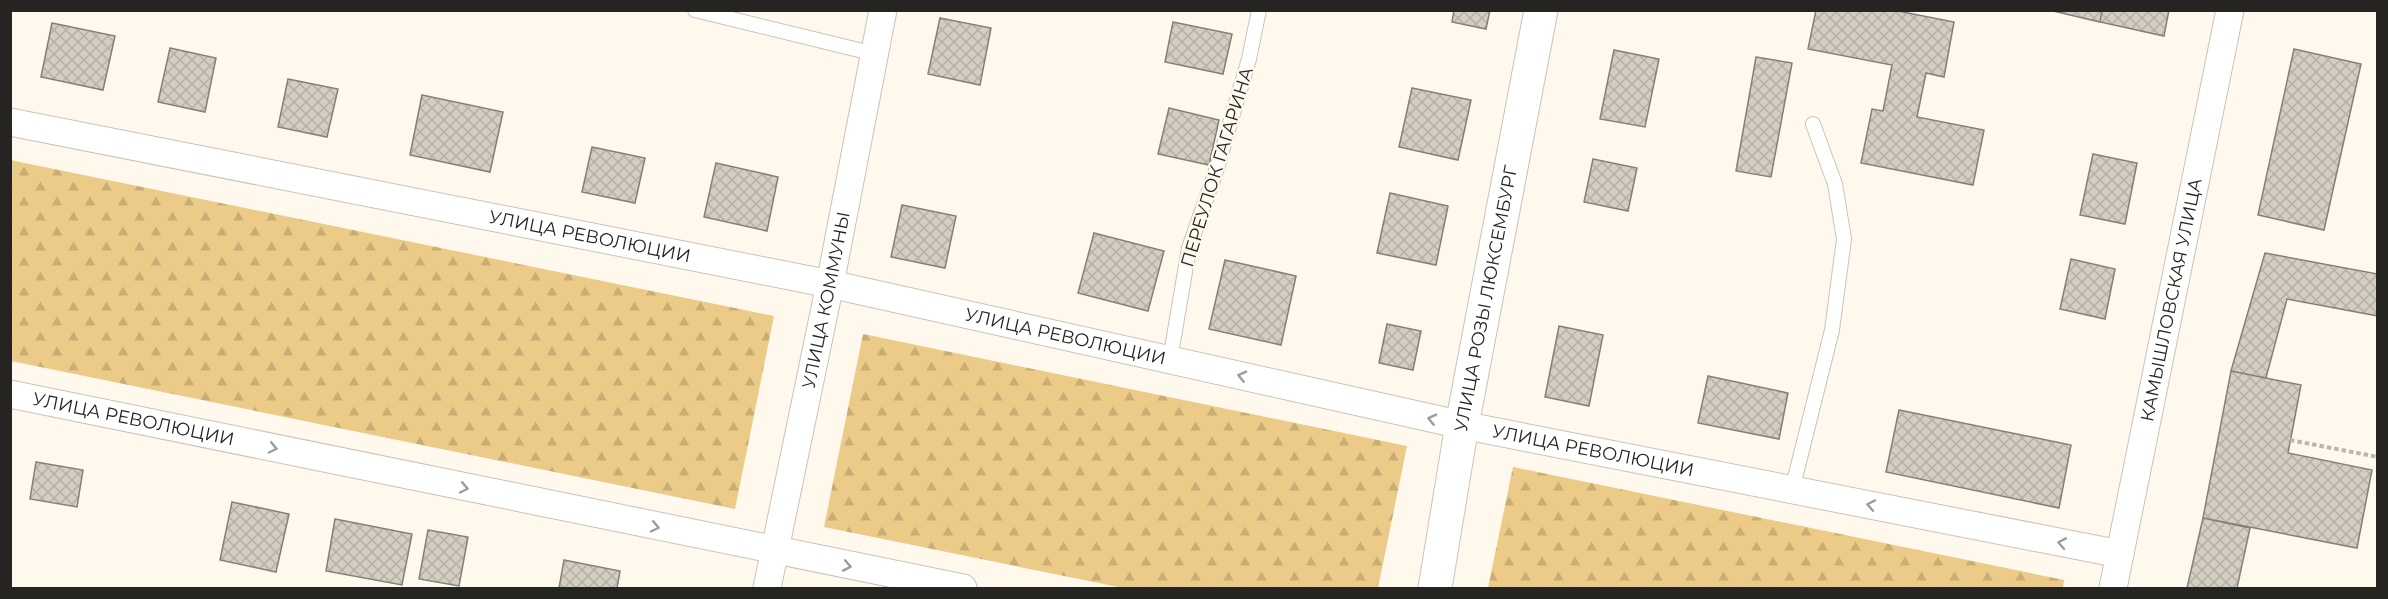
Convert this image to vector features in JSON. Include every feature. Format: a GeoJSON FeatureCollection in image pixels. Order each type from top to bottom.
{"type":"FeatureCollection","features":[{"type":"Feature","properties":{"kind":"street","name":"УЛИЦА КОММУНЫ"},"geometry":{"type":"LineString","coordinates":[[767,588],[830,284],[883,10]]}},
{"type":"Feature","properties":{"kind":"street","name":"УЛИЦА РОЗЫ ЛЮКСЕМБУРГ"},"geometry":{"type":"LineString","coordinates":[[1435,588],[1462,425],[1541,10]]}},
{"type":"Feature","properties":{"kind":"street","name":"КАМЫШЛОВСКАЯ УЛИЦА"},"geometry":{"type":"LineString","coordinates":[[2113,588],[2230,10]]}},
{"type":"Feature","properties":{"kind":"street","name":"УЛИЦА РЕВОЛЮЦИИ"},"geometry":{"type":"LineString","coordinates":[[10,122],[830,284],[1462,425],[2120,554]]}},
{"type":"Feature","properties":{"kind":"street","name":"УЛИЦА РЕВОЛЮЦИИ"},"geometry":{"type":"LineString","coordinates":[[10,394],[774,552],[963,588]]}},
{"type":"Feature","properties":{"kind":"lane"},"geometry":{"type":"LineString","coordinates":[[695,10],[875,54]]}},
{"type":"Feature","properties":{"kind":"lane","name":"ПЕРЕУЛОК ГАГАРИНА"},"geometry":{"type":"LineString","coordinates":[[1170,360],[1189,248],[1217,168],[1246,70],[1258,10]]}},
{"type":"Feature","properties":{"kind":"lane"},"geometry":{"type":"LineString","coordinates":[[1792,490],[1832,330],[1844,239],[1835,184],[1813,124]]}},
{"type":"Feature","properties":{"kind":"path"},"geometry":{"type":"LineString","coordinates":[[2290,440],[2378,457]]}},
{"type":"Feature","properties":{"kind":"green space"},"geometry":{"type":"Polygon","coordinates":[[[10,160],[774,316],[735,509],[11,361],[10,160]]]}},
{"type":"Feature","properties":{"kind":"green space"},"geometry":{"type":"Polygon","coordinates":[[[863,334],[1407,446],[1378,588],[1123,588],[824,527],[863,334]]]}},
{"type":"Feature","properties":{"kind":"green space"},"geometry":{"type":"Polygon","coordinates":[[[1513,467],[2064,580],[2063,588],[1488,588],[1513,467]]]}},
{"type":"Feature","properties":{"kind":"building"},"geometry":{"type":"Polygon","coordinates":[[[1454,10],[1490,10],[1486,29],[1452,22],[1454,10]]]}},
{"type":"Feature","properties":{"kind":"building"},"geometry":{"type":"Polygon","coordinates":[[[1816,10],[1893,10],[1954,22],[1944,77],[1926,73],[1917,117],[1984,130],[1973,185],[1861,163],[1872,109],[1883,111],[1892,65],[1808,49],[1816,10]]]}},
{"type":"Feature","properties":{"kind":"building"},"geometry":{"type":"Polygon","coordinates":[[[2049,10],[2102,10],[2100,22],[2049,10]]]}},
{"type":"Feature","properties":{"kind":"building"},"geometry":{"type":"Polygon","coordinates":[[[2102,10],[2169,10],[2164,36],[2100,22],[2102,10]]]}},
{"type":"Feature","properties":{"kind":"building"},"geometry":{"type":"Polygon","coordinates":[[[940,18],[991,28],[980,85],[928,74],[940,18]]]}},
{"type":"Feature","properties":{"kind":"building"},"geometry":{"type":"Polygon","coordinates":[[[1173,22],[1232,34],[1223,74],[1165,62],[1173,22]]]}},
{"type":"Feature","properties":{"kind":"building"},"geometry":{"type":"Polygon","coordinates":[[[52,23],[115,36],[103,90],[41,77],[52,23]]]}},
{"type":"Feature","properties":{"kind":"building"},"geometry":{"type":"Polygon","coordinates":[[[170,48],[216,58],[205,112],[158,102],[170,48]]]}},
{"type":"Feature","properties":{"kind":"building"},"geometry":{"type":"Polygon","coordinates":[[[2294,49],[2361,64],[2324,230],[2258,215],[2294,49]]]}},
{"type":"Feature","properties":{"kind":"building"},"geometry":{"type":"Polygon","coordinates":[[[1614,50],[1659,59],[1645,127],[1600,119],[1614,50]]]}},
{"type":"Feature","properties":{"kind":"building"},"geometry":{"type":"Polygon","coordinates":[[[1756,57],[1792,63],[1771,177],[1736,171],[1756,57]]]}},
{"type":"Feature","properties":{"kind":"building"},"geometry":{"type":"Polygon","coordinates":[[[288,79],[338,89],[327,137],[278,127],[288,79]]]}},
{"type":"Feature","properties":{"kind":"building"},"geometry":{"type":"Polygon","coordinates":[[[1412,88],[1471,100],[1458,160],[1399,147],[1412,88]]]}},
{"type":"Feature","properties":{"kind":"building"},"geometry":{"type":"Polygon","coordinates":[[[422,95],[503,112],[490,172],[410,155],[422,95]]]}},
{"type":"Feature","properties":{"kind":"building"},"geometry":{"type":"Polygon","coordinates":[[[1169,108],[1219,120],[1209,165],[1158,154],[1169,108]]]}},
{"type":"Feature","properties":{"kind":"building"},"geometry":{"type":"Polygon","coordinates":[[[592,147],[645,158],[635,203],[582,192],[592,147]]]}},
{"type":"Feature","properties":{"kind":"building"},"geometry":{"type":"Polygon","coordinates":[[[2093,154],[2137,163],[2125,224],[2080,215],[2093,154]]]}},
{"type":"Feature","properties":{"kind":"building"},"geometry":{"type":"Polygon","coordinates":[[[1593,159],[1637,168],[1628,211],[1584,202],[1593,159]]]}},
{"type":"Feature","properties":{"kind":"building"},"geometry":{"type":"Polygon","coordinates":[[[716,163],[778,177],[767,231],[704,217],[716,163]]]}},
{"type":"Feature","properties":{"kind":"building"},"geometry":{"type":"Polygon","coordinates":[[[1390,193],[1448,206],[1436,265],[1377,253],[1390,193]]]}},
{"type":"Feature","properties":{"kind":"building"},"geometry":{"type":"Polygon","coordinates":[[[902,205],[956,216],[945,268],[891,257],[902,205]]]}},
{"type":"Feature","properties":{"kind":"building"},"geometry":{"type":"Polygon","coordinates":[[[1094,233],[1164,251],[1148,311],[1078,293],[1094,233]]]}},
{"type":"Feature","properties":{"kind":"building"},"geometry":{"type":"Polygon","coordinates":[[[2265,253],[2378,274],[2378,316],[2287,299],[2266,378],[2231,371],[2265,253]]]}},
{"type":"Feature","properties":{"kind":"building"},"geometry":{"type":"Polygon","coordinates":[[[2071,259],[2115,269],[2105,319],[2060,309],[2071,259]]]}},
{"type":"Feature","properties":{"kind":"building"},"geometry":{"type":"Polygon","coordinates":[[[1225,260],[1296,276],[1281,345],[1209,329],[1225,260]]]}},
{"type":"Feature","properties":{"kind":"building"},"geometry":{"type":"Polygon","coordinates":[[[1387,324],[1421,331],[1413,370],[1379,363],[1387,324]]]}},
{"type":"Feature","properties":{"kind":"building"},"geometry":{"type":"Polygon","coordinates":[[[1559,326],[1603,335],[1589,406],[1545,397],[1559,326]]]}},
{"type":"Feature","properties":{"kind":"building"},"geometry":{"type":"Polygon","coordinates":[[[2231,371],[2301,385],[2288,453],[2372,470],[2357,548],[2203,518],[2231,371]]]}},
{"type":"Feature","properties":{"kind":"building"},"geometry":{"type":"Polygon","coordinates":[[[1708,376],[1788,393],[1779,439],[1698,423],[1708,376]]]}},
{"type":"Feature","properties":{"kind":"building"},"geometry":{"type":"Polygon","coordinates":[[[1899,410],[2071,445],[2059,508],[1886,472],[1899,410]]]}},
{"type":"Feature","properties":{"kind":"building"},"geometry":{"type":"Polygon","coordinates":[[[36,462],[83,470],[77,507],[30,499],[36,462]]]}},
{"type":"Feature","properties":{"kind":"building"},"geometry":{"type":"Polygon","coordinates":[[[232,502],[289,514],[276,572],[220,560],[232,502]]]}},
{"type":"Feature","properties":{"kind":"building"},"geometry":{"type":"Polygon","coordinates":[[[2203,518],[2250,528],[2237,588],[2187,588],[2203,518]]]}},
{"type":"Feature","properties":{"kind":"building"},"geometry":{"type":"Polygon","coordinates":[[[335,519],[412,534],[402,585],[326,571],[335,519]]]}},
{"type":"Feature","properties":{"kind":"building"},"geometry":{"type":"Polygon","coordinates":[[[428,530],[468,537],[459,586],[419,579],[428,530]]]}},
{"type":"Feature","properties":{"kind":"building"},"geometry":{"type":"Polygon","coordinates":[[[564,560],[620,571],[617,588],[559,588],[564,560]]]}}]}
